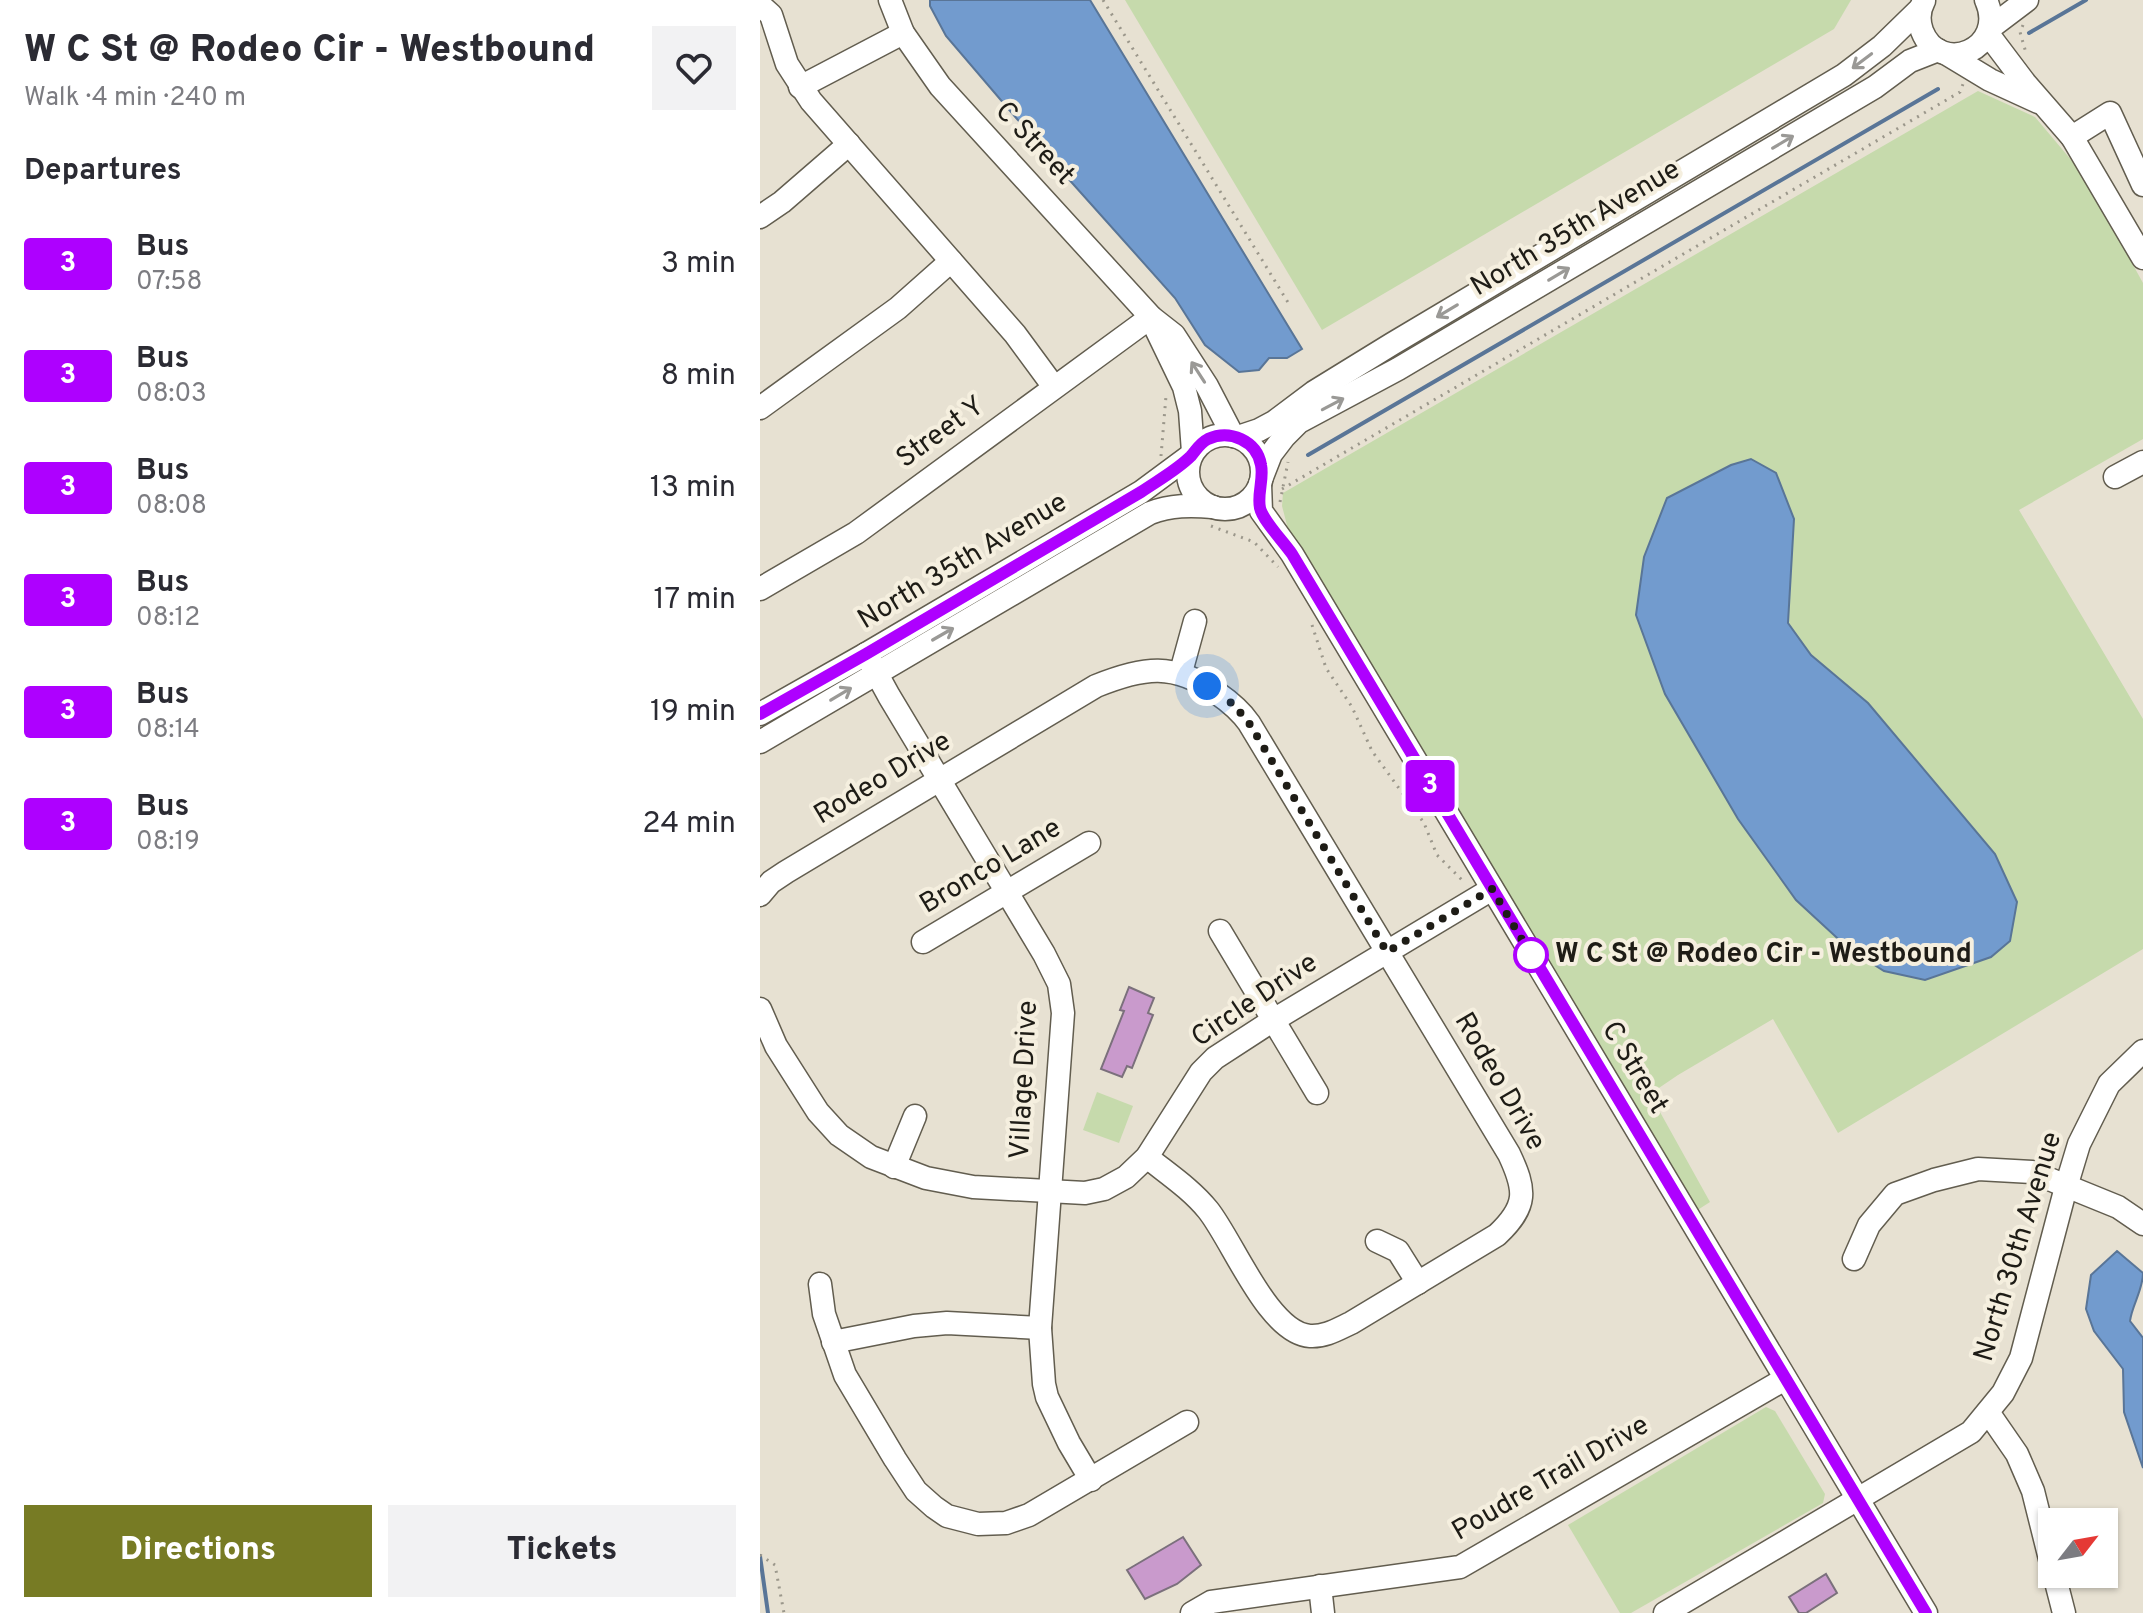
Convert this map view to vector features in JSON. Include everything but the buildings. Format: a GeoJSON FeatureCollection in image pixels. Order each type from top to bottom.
{"type":"FeatureCollection","features":[{"type":"Feature","properties":{"kind":"street","name":"C Street"},"geometry":{"type":"LineString","coordinates":[[890,0],[903,33],[940,86],[1151,317],[1174,335],[1236,436]]}},
{"type":"Feature","properties":{"kind":"street"},"geometry":{"type":"LineString","coordinates":[[1986,0],[1991,18],[1989,31],[2025,83],[2072,137],[2135,227],[2143,258]]}},
{"type":"Feature","properties":{"kind":"street"},"geometry":{"type":"LineString","coordinates":[[1923,3],[1920,24],[1929,43],[1990,80],[2047,106]]}},
{"type":"Feature","properties":{"kind":"street","name":"North 35th Avenue"},"geometry":{"type":"LineString","coordinates":[[1236,436],[1274,422],[1314,392],[1844,75],[1882,46],[1923,3]]}},
{"type":"Feature","properties":{"kind":"street"},"geometry":{"type":"LineString","coordinates":[[760,5],[771,15],[787,64],[800,87],[1015,334],[1054,387]]}},
{"type":"Feature","properties":{"kind":"street"},"geometry":{"type":"LineString","coordinates":[[1989,31],[2026,10]]}},
{"type":"Feature","properties":{"kind":"street","name":"North 35th Avenue"},"geometry":{"type":"LineString","coordinates":[[1268,483],[1271,454],[1299,422],[1398,369],[1654,218],[1875,87],[1910,61],[1942,52],[1957,55],[1975,49],[1989,31]]}},
{"type":"Feature","properties":{"kind":"street"},"geometry":{"type":"LineString","coordinates":[[800,87],[903,33]]}},
{"type":"Feature","properties":{"kind":"street"},"geometry":{"type":"LineString","coordinates":[[2072,137],[2110,113],[2143,185]]}},
{"type":"Feature","properties":{"kind":"street"},"geometry":{"type":"LineString","coordinates":[[760,217],[849,144]]}},
{"type":"Feature","properties":{"kind":"street"},"geometry":{"type":"LineString","coordinates":[[1640,195],[1654,218]]}},
{"type":"Feature","properties":{"kind":"street"},"geometry":{"type":"LineString","coordinates":[[760,408],[898,308],[951,261]]}},
{"type":"Feature","properties":{"kind":"street","name":"C Street"},"geometry":{"type":"LineString","coordinates":[[1151,317],[1184,387],[1190,411],[1192,454]]}},
{"type":"Feature","properties":{"kind":"street","name":"Street Y"},"geometry":{"type":"LineString","coordinates":[[760,589],[856,533],[1151,317]]}},
{"type":"Feature","properties":{"kind":"street"},"geometry":{"type":"LineString","coordinates":[[1221,435],[1236,436],[1247,442],[1259,457],[1268,483],[1240,506],[1212,514],[1194,492],[1188,468],[1192,454],[1201,443],[1221,435]]}},
{"type":"Feature","properties":{"kind":"street","name":"North 35th Avenue"},"geometry":{"type":"LineString","coordinates":[[760,742],[871,664],[1150,486],[1192,454]]}},
{"type":"Feature","properties":{"kind":"street"},"geometry":{"type":"LineString","coordinates":[[2115,477],[2143,462]]}},
{"type":"Feature","properties":{"kind":"street","name":"C Street"},"geometry":{"type":"LineString","coordinates":[[1268,483],[1261,511],[1286,562],[1492,889],[1858,1499],[1921,1612]]}},
{"type":"Feature","properties":{"kind":"street","name":"North 35th Avenue"},"geometry":{"type":"LineString","coordinates":[[760,714],[871,664],[1150,513],[1166,507],[1191,505],[1212,514]]}},
{"type":"Feature","properties":{"kind":"street","name":"C Street"},"geometry":{"type":"LineString","coordinates":[[1212,514],[1250,523],[1286,562]]}},
{"type":"Feature","properties":{"kind":"street"},"geometry":{"type":"LineString","coordinates":[[1181,672],[1195,621]]}},
{"type":"Feature","properties":{"kind":"street","name":"Village Drive"},"geometry":{"type":"LineString","coordinates":[[871,664],[1059,984],[1063,1013],[1040,1328],[1047,1397],[1091,1480]]}},
{"type":"Feature","properties":{"kind":"street","name":"Rodeo Drive"},"geometry":{"type":"LineString","coordinates":[[760,895],[771,882],[786,872],[1096,686],[1124,675],[1152,670],[1181,672],[1207,686],[1240,711],[1387,952],[1509,1154],[1520,1177],[1520,1204],[1509,1223],[1497,1235],[1330,1333],[1312,1336],[1296,1333],[1280,1322],[1208,1210],[1191,1192],[1147,1157]]}},
{"type":"Feature","properties":{"kind":"street","name":"Bronco Lane"},"geometry":{"type":"LineString","coordinates":[[923,942],[1089,843]]}},
{"type":"Feature","properties":{"kind":"street","name":"Circle Drive"},"geometry":{"type":"LineString","coordinates":[[1147,1157],[1201,1072],[1215,1058],[1492,889]]}},
{"type":"Feature","properties":{"kind":"street"},"geometry":{"type":"LineString","coordinates":[[1220,931],[1317,1093]]}},
{"type":"Feature","properties":{"kind":"street"},"geometry":{"type":"LineString","coordinates":[[760,1009],[776,1046],[818,1112],[839,1135],[871,1157],[894,1167],[926,1178],[973,1187],[1085,1193],[1104,1189],[1126,1177],[1147,1157]]}},
{"type":"Feature","properties":{"kind":"street","name":"North 30th Avenue"},"geometry":{"type":"LineString","coordinates":[[1665,1613],[1971,1432],[2003,1393],[2021,1358],[2079,1144],[2109,1084],[2143,1051]]}},
{"type":"Feature","properties":{"kind":"street"},"geometry":{"type":"LineString","coordinates":[[894,1167],[915,1116]]}},
{"type":"Feature","properties":{"kind":"street"},"geometry":{"type":"LineString","coordinates":[[1854,1259],[1869,1225],[1895,1194],[1978,1169],[2032,1172],[2118,1207],[2143,1224]]}},
{"type":"Feature","properties":{"kind":"street"},"geometry":{"type":"LineString","coordinates":[[1377,1241],[1398,1251],[1418,1283]]}},
{"type":"Feature","properties":{"kind":"street"},"geometry":{"type":"LineString","coordinates":[[820,1284],[824,1314],[845,1375],[916,1491],[934,1507],[952,1517],[978,1524],[1006,1523],[1029,1515],[1187,1422]]}},
{"type":"Feature","properties":{"kind":"street"},"geometry":{"type":"LineString","coordinates":[[833,1342],[914,1326],[947,1323],[1040,1328]]}},
{"type":"Feature","properties":{"kind":"street","name":"Poudre Trail Drive"},"geometry":{"type":"LineString","coordinates":[[1192,1613],[1211,1602],[1460,1567],[1785,1379]]}},
{"type":"Feature","properties":{"kind":"street"},"geometry":{"type":"LineString","coordinates":[[1988,1412],[2017,1454],[2038,1511]]}},
{"type":"Feature","properties":{"kind":"street"},"geometry":{"type":"LineString","coordinates":[[1320,1586],[1323,1613]]}},
{"type":"Feature","properties":{"kind":"street"},"geometry":{"type":"LineString","coordinates":[[2058,1588],[2064,1613]]}},
{"type":"Feature","properties":{"kind":"path"},"geometry":{"type":"LineString","coordinates":[[1103,0],[1289,304]]}},
{"type":"Feature","properties":{"kind":"path"},"geometry":{"type":"LineString","coordinates":[[2026,10],[2020,32],[2027,53]]}},
{"type":"Feature","properties":{"kind":"path"},"geometry":{"type":"LineString","coordinates":[[1268,483],[1960,92],[1965,77]]}},
{"type":"Feature","properties":{"kind":"path"},"geometry":{"type":"LineString","coordinates":[[1155,463],[1161,456],[1167,387]]}},
{"type":"Feature","properties":{"kind":"path"},"geometry":{"type":"LineString","coordinates":[[1268,483],[1289,463],[1286,460]]}},
{"type":"Feature","properties":{"kind":"path"},"geometry":{"type":"LineString","coordinates":[[1268,483],[1279,509]]}},
{"type":"Feature","properties":{"kind":"path"},"geometry":{"type":"LineString","coordinates":[[1212,514],[1216,527],[1254,542],[1286,562]]}},
{"type":"Feature","properties":{"kind":"path"},"geometry":{"type":"LineString","coordinates":[[1311,621],[1326,668],[1352,707],[1372,751],[1424,823],[1437,855],[1463,881]]}},
{"type":"Feature","properties":{"kind":"path"},"geometry":{"type":"LineString","coordinates":[[760,1555],[775,1565],[784,1613]]}},
{"type":"Feature","properties":{"kind":"green space"},"geometry":{"type":"Polygon","coordinates":[[[1125,0],[1851,0],[1834,29],[1322,330],[1125,0]]]}},
{"type":"Feature","properties":{"kind":"green space"},"geometry":{"type":"Polygon","coordinates":[[[1978,91],[2035,117],[2083,174],[2143,283],[2143,439],[2019,510],[2143,719],[2143,949],[1838,1133],[1773,1019],[1650,1094],[1710,1202],[1696,1211],[1488,858],[1483,860],[1288,529],[1282,506],[1283,493],[1978,91]],[[1731,465],[1667,498],[1644,557],[1925,980],[1991,957],[1995,854],[1868,703],[1811,655],[1788,623],[1794,519],[1731,465]]]}},
{"type":"Feature","properties":{"kind":"green space"},"geometry":{"type":"Polygon","coordinates":[[[1097,1092],[1133,1106],[1119,1143],[1083,1130],[1097,1092]]]}},
{"type":"Feature","properties":{"kind":"green space"},"geometry":{"type":"Polygon","coordinates":[[[1766,1407],[1775,1411],[1825,1494],[1823,1503],[1631,1613],[1620,1613],[1568,1525],[1766,1407]]]}},
{"type":"Feature","properties":{"kind":"water"},"geometry":{"type":"Polygon","coordinates":[[[930,0],[1090,0],[1302,349],[1287,358],[1269,358],[1259,370],[1239,372],[1205,345],[1175,298],[946,36],[930,6],[930,0]]]}},
{"type":"Feature","properties":{"kind":"water"},"geometry":{"type":"Polygon","coordinates":[[[1751,459],[1776,473],[1794,519],[1788,623],[1811,655],[1868,703],[1995,854],[2017,902],[2010,941],[1991,957],[1925,980],[1884,971],[1848,948],[1796,900],[1738,819],[1665,694],[1636,615],[1644,557],[1667,498],[1731,465],[1751,459]]]}},
{"type":"Feature","properties":{"kind":"water"},"geometry":{"type":"Polygon","coordinates":[[[2117,1251],[2143,1273],[2130,1321],[2143,1338],[2143,1468],[2124,1412],[2123,1369],[2094,1331],[2086,1309],[2091,1275],[2117,1251]]]}},
{"type":"Feature","properties":{"kind":"waterway"},"geometry":{"type":"LineString","coordinates":[[2029,33],[2086,0]]}},
{"type":"Feature","properties":{"kind":"waterway"},"geometry":{"type":"LineString","coordinates":[[1308,455],[1938,89]]}},
{"type":"Feature","properties":{"kind":"waterway"},"geometry":{"type":"LineString","coordinates":[[760,1556],[768,1613]]}},
{"type":"Feature","properties":{"kind":"bus line","name":"3"},"geometry":{"type":"LineString","coordinates":[[760,714],[1141,492],[1191,455],[1201,443],[1221,435],[1238,437],[1247,442],[1259,457],[1262,467],[1261,511],[1292,554],[1926,1613]]}},
{"type":"Feature","properties":{"kind":"place","name":"W C St @ Rodeo Cir - Westbound"},"geometry":{"type":"Point","coordinates":[1531,955]}},
{"type":"Feature","properties":{"kind":"route"},"geometry":{"type":"LineString","coordinates":[[1207,686],[1233,704],[1249,723],[1387,952],[1492,889],[1534,960],[1531,955]]}}]}
